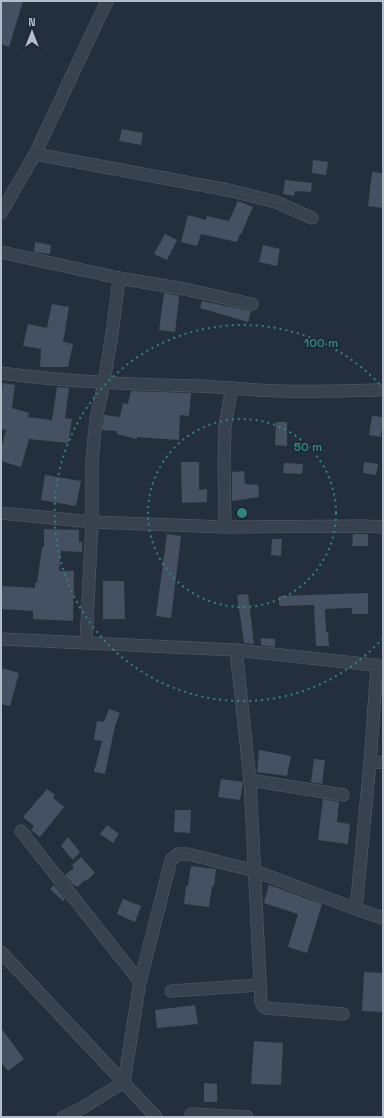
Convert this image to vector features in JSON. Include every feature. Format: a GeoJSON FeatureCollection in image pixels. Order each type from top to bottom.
{"type":"FeatureCollection","features":[{"type":"Feature","properties":{"kind":"street"},"geometry":{"type":"LineString","coordinates":[[1,213],[36,154],[107,1]]}},
{"type":"Feature","properties":{"kind":"street"},"geometry":{"type":"LineString","coordinates":[[36,154],[228,190],[276,202],[312,218]]}},
{"type":"Feature","properties":{"kind":"street"},"geometry":{"type":"LineString","coordinates":[[1,252],[119,278],[184,288],[252,304]]}},
{"type":"Feature","properties":{"kind":"street"},"geometry":{"type":"LineString","coordinates":[[86,643],[92,522],[92,460],[96,419],[104,383],[119,278]]}},
{"type":"Feature","properties":{"kind":"street"},"geometry":{"type":"LineString","coordinates":[[1,373],[104,383],[277,391],[332,392],[378,390]]}},
{"type":"Feature","properties":{"kind":"street"},"geometry":{"type":"LineString","coordinates":[[225,527],[225,426],[232,388]]}},
{"type":"Feature","properties":{"kind":"street"},"geometry":{"type":"LineString","coordinates":[[1,513],[92,522],[225,527],[383,527]]}},
{"type":"Feature","properties":{"kind":"street"},"geometry":{"type":"LineString","coordinates":[[1,639],[236,650],[380,666],[356,909]]}},
{"type":"Feature","properties":{"kind":"street"},"geometry":{"type":"LineString","coordinates":[[236,650],[250,780],[262,1006],[266,1008],[343,1014]]}},
{"type":"Feature","properties":{"kind":"street"},"geometry":{"type":"LineString","coordinates":[[370,763],[383,762]]}},
{"type":"Feature","properties":{"kind":"street"},"geometry":{"type":"LineString","coordinates":[[250,780],[343,795]]}},
{"type":"Feature","properties":{"kind":"street"},"geometry":{"type":"LineString","coordinates":[[21,831],[140,982]]}},
{"type":"Feature","properties":{"kind":"street"},"geometry":{"type":"LineString","coordinates":[[63,1117],[82,1108],[124,1082],[140,982],[171,860],[178,854],[188,854],[255,871],[383,918]]}},
{"type":"Feature","properties":{"kind":"street"},"geometry":{"type":"LineString","coordinates":[[1,952],[156,1117]]}},
{"type":"Feature","properties":{"kind":"street"},"geometry":{"type":"LineString","coordinates":[[171,991],[261,985]]}},
{"type":"Feature","properties":{"kind":"street"},"geometry":{"type":"LineString","coordinates":[[191,1114],[247,1117]]}},
{"type":"Feature","properties":{"kind":"building"},"geometry":{"type":"Polygon","coordinates":[[[1,1],[23,1],[9,47],[1,44],[1,1]]]}},
{"type":"Feature","properties":{"kind":"building"},"geometry":{"type":"Polygon","coordinates":[[[122,129],[143,133],[141,145],[119,141],[122,129]]]}},
{"type":"Feature","properties":{"kind":"building"},"geometry":{"type":"Polygon","coordinates":[[[313,160],[328,162],[326,175],[312,173],[313,160]]]}},
{"type":"Feature","properties":{"kind":"building"},"geometry":{"type":"Polygon","coordinates":[[[372,172],[383,173],[383,208],[368,206],[372,172]]]}},
{"type":"Feature","properties":{"kind":"building"},"geometry":{"type":"Polygon","coordinates":[[[285,180],[312,183],[311,192],[295,191],[294,196],[283,194],[285,180]]]}},
{"type":"Feature","properties":{"kind":"building"},"geometry":{"type":"Polygon","coordinates":[[[238,201],[253,207],[237,242],[201,234],[197,246],[181,242],[188,215],[206,220],[207,216],[229,221],[238,201]]]}},
{"type":"Feature","properties":{"kind":"building"},"geometry":{"type":"Polygon","coordinates":[[[165,234],[177,240],[167,260],[154,254],[165,234]]]}},
{"type":"Feature","properties":{"kind":"building"},"geometry":{"type":"Polygon","coordinates":[[[35,242],[51,245],[50,254],[34,252],[35,242]]]}},
{"type":"Feature","properties":{"kind":"building"},"geometry":{"type":"Polygon","coordinates":[[[263,245],[280,249],[277,266],[259,262],[263,245]]]}},
{"type":"Feature","properties":{"kind":"building"},"geometry":{"type":"Polygon","coordinates":[[[164,293],[179,296],[175,332],[159,330],[164,293]]]}},
{"type":"Feature","properties":{"kind":"building"},"geometry":{"type":"Polygon","coordinates":[[[202,301],[251,311],[248,322],[200,308],[202,301]]]}},
{"type":"Feature","properties":{"kind":"building"},"geometry":{"type":"Polygon","coordinates":[[[52,304],[69,307],[63,342],[73,344],[68,367],[40,367],[41,349],[23,346],[28,324],[47,328],[52,304]]]}},
{"type":"Feature","properties":{"kind":"building"},"geometry":{"type":"Polygon","coordinates":[[[3,383],[15,385],[12,408],[29,413],[28,417],[52,420],[57,387],[69,388],[65,418],[72,419],[68,443],[29,439],[21,467],[1,461],[1,449],[6,430],[1,429],[1,395],[3,383]]]}},
{"type":"Feature","properties":{"kind":"building"},"geometry":{"type":"Polygon","coordinates":[[[131,391],[191,393],[189,416],[180,415],[179,440],[137,437],[137,439],[117,434],[117,431],[102,430],[104,415],[120,417],[123,403],[128,404],[131,391]]]}},
{"type":"Feature","properties":{"kind":"building"},"geometry":{"type":"Polygon","coordinates":[[[372,416],[383,417],[381,437],[369,435],[372,416]]]}},
{"type":"Feature","properties":{"kind":"building"},"geometry":{"type":"Polygon","coordinates":[[[276,422],[287,422],[287,446],[275,445],[276,422]]]}},
{"type":"Feature","properties":{"kind":"building"},"geometry":{"type":"Polygon","coordinates":[[[181,462],[199,462],[199,490],[207,489],[207,502],[182,503],[181,462]]]}},
{"type":"Feature","properties":{"kind":"building"},"geometry":{"type":"Polygon","coordinates":[[[364,462],[378,464],[376,475],[363,473],[364,462]]]}},
{"type":"Feature","properties":{"kind":"building"},"geometry":{"type":"Polygon","coordinates":[[[284,463],[303,464],[302,474],[283,473],[284,463]]]}},
{"type":"Feature","properties":{"kind":"building"},"geometry":{"type":"Polygon","coordinates":[[[244,471],[245,484],[258,485],[259,497],[232,501],[232,472],[244,471]]]}},
{"type":"Feature","properties":{"kind":"building"},"geometry":{"type":"Polygon","coordinates":[[[45,475],[81,481],[76,506],[41,500],[45,475]]]}},
{"type":"Feature","properties":{"kind":"building"},"geometry":{"type":"Polygon","coordinates":[[[44,529],[79,530],[79,542],[82,542],[82,552],[61,551],[59,571],[74,571],[73,621],[33,619],[33,611],[1,609],[1,586],[35,588],[42,547],[44,547],[44,529]]]}},
{"type":"Feature","properties":{"kind":"building"},"geometry":{"type":"Polygon","coordinates":[[[167,534],[181,536],[171,618],[156,616],[167,534]]]}},
{"type":"Feature","properties":{"kind":"building"},"geometry":{"type":"Polygon","coordinates":[[[353,534],[368,534],[368,546],[352,546],[353,534]]]}},
{"type":"Feature","properties":{"kind":"building"},"geometry":{"type":"Polygon","coordinates":[[[272,539],[282,539],[281,556],[271,555],[272,539]]]}},
{"type":"Feature","properties":{"kind":"building"},"geometry":{"type":"Polygon","coordinates":[[[103,581],[124,581],[125,619],[103,619],[103,581]]]}},
{"type":"Feature","properties":{"kind":"building"},"geometry":{"type":"Polygon","coordinates":[[[368,593],[368,614],[352,614],[352,608],[325,609],[326,632],[328,632],[329,646],[316,646],[314,605],[279,606],[279,596],[368,593]]]}},
{"type":"Feature","properties":{"kind":"building"},"geometry":{"type":"Polygon","coordinates":[[[248,594],[254,644],[244,643],[237,595],[248,594]]]}},
{"type":"Feature","properties":{"kind":"building"},"geometry":{"type":"Polygon","coordinates":[[[261,638],[275,639],[275,647],[261,645],[261,638]]]}},
{"type":"Feature","properties":{"kind":"building"},"geometry":{"type":"Polygon","coordinates":[[[1,668],[19,673],[10,706],[1,704],[1,668]]]}},
{"type":"Feature","properties":{"kind":"building"},"geometry":{"type":"Polygon","coordinates":[[[109,709],[120,713],[115,726],[105,774],[94,772],[102,741],[94,740],[97,721],[104,722],[109,709]]]}},
{"type":"Feature","properties":{"kind":"building"},"geometry":{"type":"Polygon","coordinates":[[[259,750],[291,756],[287,776],[257,772],[259,750]]]}},
{"type":"Feature","properties":{"kind":"building"},"geometry":{"type":"Polygon","coordinates":[[[314,759],[325,760],[322,784],[311,782],[314,759]]]}},
{"type":"Feature","properties":{"kind":"building"},"geometry":{"type":"Polygon","coordinates":[[[221,779],[243,782],[240,800],[218,797],[221,779]]]}},
{"type":"Feature","properties":{"kind":"building"},"geometry":{"type":"Polygon","coordinates":[[[47,789],[55,795],[53,798],[64,807],[40,837],[31,830],[34,826],[23,817],[47,789]]]}},
{"type":"Feature","properties":{"kind":"building"},"geometry":{"type":"Polygon","coordinates":[[[323,799],[339,802],[337,822],[350,824],[348,844],[318,840],[323,799]]]}},
{"type":"Feature","properties":{"kind":"building"},"geometry":{"type":"Polygon","coordinates":[[[175,810],[191,810],[190,833],[174,832],[175,810]]]}},
{"type":"Feature","properties":{"kind":"building"},"geometry":{"type":"Polygon","coordinates":[[[107,825],[119,834],[113,843],[100,834],[107,825]]]}},
{"type":"Feature","properties":{"kind":"building"},"geometry":{"type":"Polygon","coordinates":[[[68,837],[80,852],[73,860],[61,846],[68,837]]]}},
{"type":"Feature","properties":{"kind":"building"},"geometry":{"type":"Polygon","coordinates":[[[81,857],[95,873],[77,887],[75,885],[74,886],[65,875],[74,868],[72,865],[81,857]]]}},
{"type":"Feature","properties":{"kind":"building"},"geometry":{"type":"Polygon","coordinates":[[[191,866],[216,869],[209,907],[184,904],[186,886],[188,886],[191,866]]]}},
{"type":"Feature","properties":{"kind":"building"},"geometry":{"type":"Polygon","coordinates":[[[54,885],[65,899],[63,901],[50,889],[54,885]]]}},
{"type":"Feature","properties":{"kind":"building"},"geometry":{"type":"Polygon","coordinates":[[[269,885],[322,904],[307,953],[288,947],[298,914],[264,903],[269,885]]]}},
{"type":"Feature","properties":{"kind":"building"},"geometry":{"type":"Polygon","coordinates":[[[123,899],[141,906],[135,922],[117,914],[123,899]]]}},
{"type":"Feature","properties":{"kind":"building"},"geometry":{"type":"Polygon","coordinates":[[[364,972],[383,973],[383,1012],[362,1011],[364,972]]]}},
{"type":"Feature","properties":{"kind":"building"},"geometry":{"type":"Polygon","coordinates":[[[195,1005],[198,1024],[157,1028],[155,1010],[195,1005]]]}},
{"type":"Feature","properties":{"kind":"building"},"geometry":{"type":"Polygon","coordinates":[[[1,1028],[24,1059],[8,1071],[1,1062],[1,1028]]]}},
{"type":"Feature","properties":{"kind":"building"},"geometry":{"type":"Polygon","coordinates":[[[254,1041],[283,1043],[281,1085],[251,1084],[254,1041]]]}},
{"type":"Feature","properties":{"kind":"building"},"geometry":{"type":"Polygon","coordinates":[[[204,1083],[217,1084],[217,1102],[204,1102],[204,1083]]]}}]}
